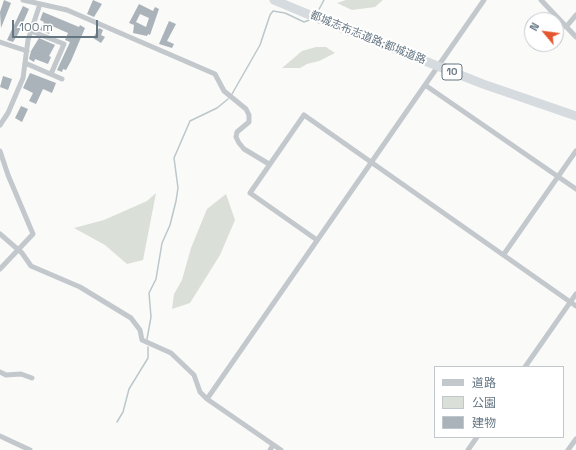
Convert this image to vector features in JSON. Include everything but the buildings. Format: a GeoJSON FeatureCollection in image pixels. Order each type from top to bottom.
{"type":"FeatureCollection","features":[{"type":"Feature","properties":{"kind":"highway","name":"都城志布志道路;都城道路"},"geometry":{"type":"LineString","coordinates":[[274,0],[329,24],[483,84],[576,116]]}},
{"type":"Feature","properties":{"kind":"street"},"geometry":{"type":"LineString","coordinates":[[23,0],[67,10],[215,74],[224,91],[246,109],[250,115],[249,122],[237,132],[236,137],[239,143],[244,149],[269,164]]}},
{"type":"Feature","properties":{"kind":"street"},"geometry":{"type":"LineString","coordinates":[[207,399],[484,0]]}},
{"type":"Feature","properties":{"kind":"street"},"geometry":{"type":"LineString","coordinates":[[541,0],[576,37]]}},
{"type":"Feature","properties":{"kind":"street"},"geometry":{"type":"LineString","coordinates":[[0,125],[8,113],[21,84],[27,51],[40,4]]}},
{"type":"Feature","properties":{"kind":"street"},"geometry":{"type":"LineString","coordinates":[[566,27],[576,15]]}},
{"type":"Feature","properties":{"kind":"street"},"geometry":{"type":"LineString","coordinates":[[32,30],[64,44],[52,74]]}},
{"type":"Feature","properties":{"kind":"street"},"geometry":{"type":"LineString","coordinates":[[0,42],[27,51]]}},
{"type":"Feature","properties":{"kind":"street"},"geometry":{"type":"LineString","coordinates":[[25,63],[62,79]]}},
{"type":"Feature","properties":{"kind":"street"},"geometry":{"type":"LineString","coordinates":[[425,85],[576,189]]}},
{"type":"Feature","properties":{"kind":"street"},"geometry":{"type":"LineString","coordinates":[[317,240],[250,193],[304,115],[576,306]]}},
{"type":"Feature","properties":{"kind":"street"},"geometry":{"type":"LineString","coordinates":[[0,151],[8,175],[33,234],[0,269]]}},
{"type":"Feature","properties":{"kind":"street"},"geometry":{"type":"LineString","coordinates":[[504,254],[576,151]]}},
{"type":"Feature","properties":{"kind":"street"},"geometry":{"type":"LineString","coordinates":[[0,234],[18,250],[31,266],[80,287],[131,318],[140,330],[142,340],[170,353],[194,375],[200,392],[207,399],[281,450]]}},
{"type":"Feature","properties":{"kind":"street"},"geometry":{"type":"LineString","coordinates":[[526,366],[576,294]]}},
{"type":"Feature","properties":{"kind":"street"},"geometry":{"type":"LineString","coordinates":[[0,372],[6,375],[20,374],[32,378]]}},
{"type":"Feature","properties":{"kind":"street"},"geometry":{"type":"LineString","coordinates":[[0,436],[30,450]]}},
{"type":"Feature","properties":{"kind":"street"},"geometry":{"type":"LineString","coordinates":[[468,450],[476,438]]}},
{"type":"Feature","properties":{"kind":"street"},"geometry":{"type":"LineString","coordinates":[[568,450],[576,439]]}},
{"type":"Feature","properties":{"kind":"street"},"geometry":{"type":"LineString","coordinates":[[270,450],[273,445]]}},
{"type":"Feature","properties":{"kind":"green space"},"geometry":{"type":"Polygon","coordinates":[[[346,0],[383,0],[375,7],[352,10],[337,3],[346,0]]]}},
{"type":"Feature","properties":{"kind":"green space"},"geometry":{"type":"Polygon","coordinates":[[[316,47],[326,47],[335,53],[300,68],[282,68],[302,51],[316,47]]]}},
{"type":"Feature","properties":{"kind":"green space"},"geometry":{"type":"Polygon","coordinates":[[[156,193],[143,260],[127,264],[105,245],[74,228],[104,220],[147,201],[156,193]]]}},
{"type":"Feature","properties":{"kind":"green space"},"geometry":{"type":"Polygon","coordinates":[[[226,194],[235,220],[220,255],[190,303],[172,309],[174,294],[182,280],[191,248],[207,209],[226,194]]]}},
{"type":"Feature","properties":{"kind":"waterway"},"geometry":{"type":"LineString","coordinates":[[316,15],[324,0]]}},
{"type":"Feature","properties":{"kind":"waterway"},"geometry":{"type":"LineString","coordinates":[[232,94],[260,45],[270,15],[273,11],[285,13],[304,22],[312,19]]}},
{"type":"Feature","properties":{"kind":"waterway"},"geometry":{"type":"LineString","coordinates":[[147,339],[151,317],[149,293],[156,279],[162,243],[170,225],[178,188],[174,158],[190,121],[217,108],[228,99]]}},
{"type":"Feature","properties":{"kind":"waterway"},"geometry":{"type":"LineString","coordinates":[[117,422],[123,412],[129,389],[148,358],[148,347]]}}]}
